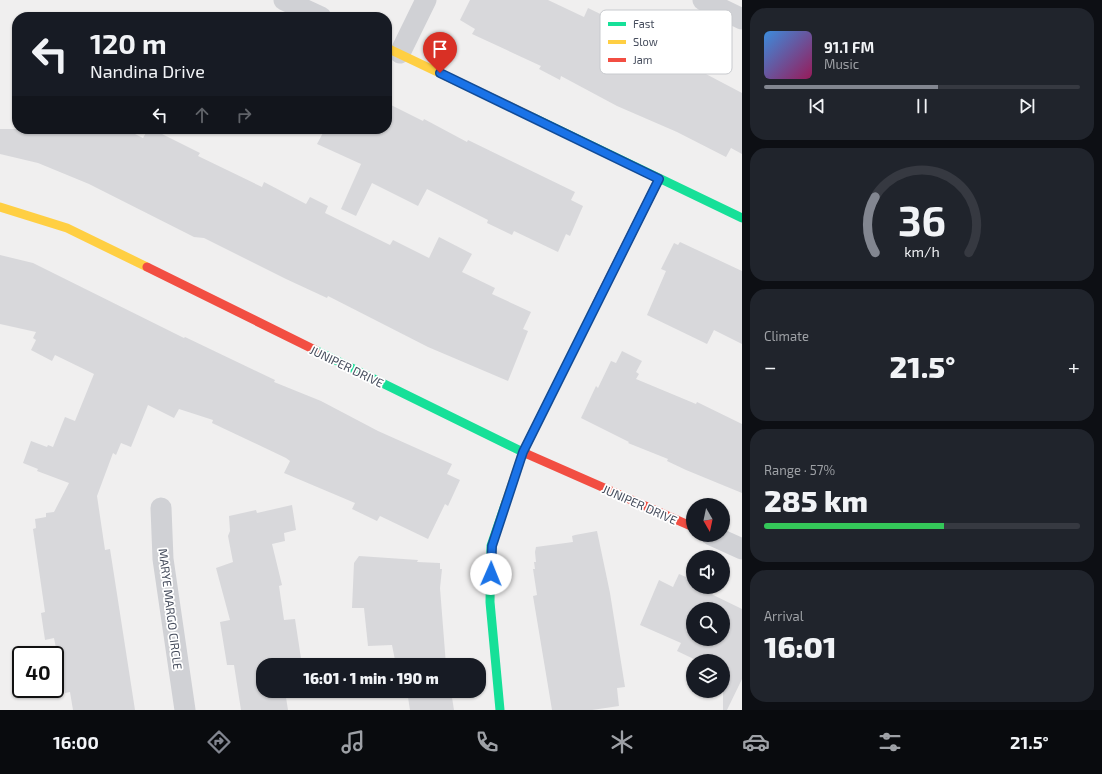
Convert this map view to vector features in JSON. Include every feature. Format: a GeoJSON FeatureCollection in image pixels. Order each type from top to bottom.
{"type":"FeatureCollection","features":[{"type":"Feature","properties":{"kind":"street"},"geometry":{"type":"LineString","coordinates":[[284,0],[310,12]]}},
{"type":"Feature","properties":{"kind":"street"},"geometry":{"type":"LineString","coordinates":[[426,0],[393,50],[742,218]]}},
{"type":"Feature","properties":{"kind":"street"},"geometry":{"type":"LineString","coordinates":[[703,0],[724,10]]}},
{"type":"Feature","properties":{"kind":"street"},"geometry":{"type":"LineString","coordinates":[[732,14],[742,19]]}},
{"type":"Feature","properties":{"kind":"street"},"geometry":{"type":"LineString","coordinates":[[500,710],[490,602],[492,546],[523,452],[659,179]]}},
{"type":"Feature","properties":{"kind":"street","name":"JUNIPER DRIVE"},"geometry":{"type":"LineString","coordinates":[[0,207],[68,228],[523,452],[686,524]]}},
{"type":"Feature","properties":{"kind":"street","name":"MARYE MARGO CIRCLE"},"geometry":{"type":"LineString","coordinates":[[161,508],[163,560],[185,710]]}},
{"type":"Feature","properties":{"kind":"street"},"geometry":{"type":"LineString","coordinates":[[726,542],[742,549]]}},
{"type":"Feature","properties":{"kind":"building"},"geometry":{"type":"Polygon","coordinates":[[[470,0],[548,0],[584,17],[588,8],[600,14],[600,74],[706,74],[742,93],[742,154],[731,148],[726,157],[677,132],[617,106],[561,76],[560,80],[539,69],[541,66],[472,34],[475,29],[460,20],[470,0]]]}},
{"type":"Feature","properties":{"kind":"building"},"geometry":{"type":"Polygon","coordinates":[[[392,106],[423,121],[424,119],[467,142],[468,140],[575,192],[571,200],[583,206],[570,236],[566,234],[558,252],[514,231],[512,235],[487,223],[488,220],[427,189],[418,206],[372,183],[356,216],[341,209],[361,164],[317,144],[322,134],[392,134],[392,106]]]}},
{"type":"Feature","properties":{"kind":"building"},"geometry":{"type":"Polygon","coordinates":[[[0,129],[12,129],[12,134],[135,134],[143,138],[145,134],[162,134],[200,153],[198,156],[262,187],[264,182],[306,204],[310,197],[328,206],[325,213],[390,245],[393,240],[429,258],[439,237],[472,254],[462,272],[495,288],[492,294],[531,312],[523,329],[528,331],[508,381],[428,347],[328,296],[327,298],[286,279],[204,238],[194,237],[89,184],[38,163],[0,154],[0,129]]]}},
{"type":"Feature","properties":{"kind":"building"},"geometry":{"type":"Polygon","coordinates":[[[680,242],[742,271],[742,344],[714,330],[707,344],[647,315],[666,271],[661,269],[674,243],[678,245],[680,242]]]}},
{"type":"Feature","properties":{"kind":"building"},"geometry":{"type":"Polygon","coordinates":[[[0,255],[33,263],[184,338],[185,337],[275,380],[274,382],[321,401],[378,431],[452,464],[447,474],[460,480],[448,506],[445,504],[428,539],[380,516],[377,521],[352,509],[355,503],[284,473],[290,461],[286,458],[212,423],[213,420],[179,409],[174,418],[148,405],[131,447],[121,443],[116,455],[113,453],[97,496],[105,550],[110,549],[135,710],[73,710],[70,692],[65,693],[64,688],[64,646],[56,646],[54,638],[45,640],[41,613],[45,612],[33,529],[36,528],[35,519],[46,517],[46,513],[54,512],[69,483],[37,471],[38,469],[23,463],[31,441],[47,447],[48,445],[53,447],[65,417],[75,421],[94,374],[55,355],[52,361],[31,350],[36,340],[33,338],[36,332],[0,324],[0,255]]]}},
{"type":"Feature","properties":{"kind":"building"},"geometry":{"type":"Polygon","coordinates":[[[622,351],[642,361],[636,372],[639,374],[636,379],[696,404],[697,402],[742,424],[742,493],[686,470],[667,461],[668,459],[628,443],[629,442],[581,418],[596,386],[598,388],[611,361],[616,363],[622,351]]]}},
{"type":"Feature","properties":{"kind":"building"},"geometry":{"type":"Polygon","coordinates":[[[292,505],[296,530],[284,533],[285,541],[272,544],[282,585],[279,586],[284,620],[295,619],[301,658],[256,658],[256,698],[286,698],[288,710],[241,710],[234,665],[227,665],[220,622],[230,620],[216,568],[233,562],[228,536],[230,531],[229,516],[256,510],[257,513],[292,505]]]}},
{"type":"Feature","properties":{"kind":"building"},"geometry":{"type":"Polygon","coordinates":[[[597,531],[610,593],[625,687],[617,688],[619,706],[592,710],[552,710],[533,596],[537,595],[533,569],[535,569],[534,562],[536,562],[536,547],[573,542],[572,536],[597,531]]]}},
{"type":"Feature","properties":{"kind":"building"},"geometry":{"type":"Polygon","coordinates":[[[359,556],[440,563],[440,569],[442,569],[440,588],[445,658],[395,658],[392,645],[368,646],[364,608],[352,608],[354,563],[359,556]]]}},
{"type":"Feature","properties":{"kind":"building"},"geometry":{"type":"Polygon","coordinates":[[[679,574],[686,577],[686,594],[711,594],[728,602],[686,602],[686,646],[730,646],[730,603],[742,609],[742,679],[727,710],[723,710],[723,698],[730,698],[730,654],[686,654],[686,655],[677,651],[681,643],[640,625],[659,580],[673,587],[679,574]]]}},
{"type":"Feature","properties":{"kind":"building"},"geometry":{"type":"Polygon","coordinates":[[[408,698],[452,698],[454,710],[410,710],[408,698]]]}},
{"type":"Feature","properties":{"kind":"traffic: fast"},"geometry":{"type":"LineString","coordinates":[[532,117],[742,218]]}},
{"type":"Feature","properties":{"kind":"traffic: fast"},"geometry":{"type":"LineString","coordinates":[[315,350],[527,454]]}},
{"type":"Feature","properties":{"kind":"traffic: fast"},"geometry":{"type":"LineString","coordinates":[[500,710],[490,602],[491,546],[506,502]]}},
{"type":"Feature","properties":{"kind":"traffic: slow"},"geometry":{"type":"LineString","coordinates":[[392,50],[532,117]]}},
{"type":"Feature","properties":{"kind":"traffic: slow"},"geometry":{"type":"LineString","coordinates":[[0,207],[67,228],[147,267]]}},
{"type":"Feature","properties":{"kind":"traffic: slow"},"geometry":{"type":"LineString","coordinates":[[506,502],[523,452],[597,303]]}},
{"type":"Feature","properties":{"kind":"traffic: jam"},"geometry":{"type":"LineString","coordinates":[[597,303],[659,179]]}},
{"type":"Feature","properties":{"kind":"traffic: jam"},"geometry":{"type":"LineString","coordinates":[[147,267],[315,350]]}},
{"type":"Feature","properties":{"kind":"traffic: jam"},"geometry":{"type":"LineString","coordinates":[[527,454],[686,524]]}},
{"type":"Feature","properties":{"kind":"route"},"geometry":{"type":"LineString","coordinates":[[440,73],[659,179],[523,452],[492,546],[491,574]]}}]}
